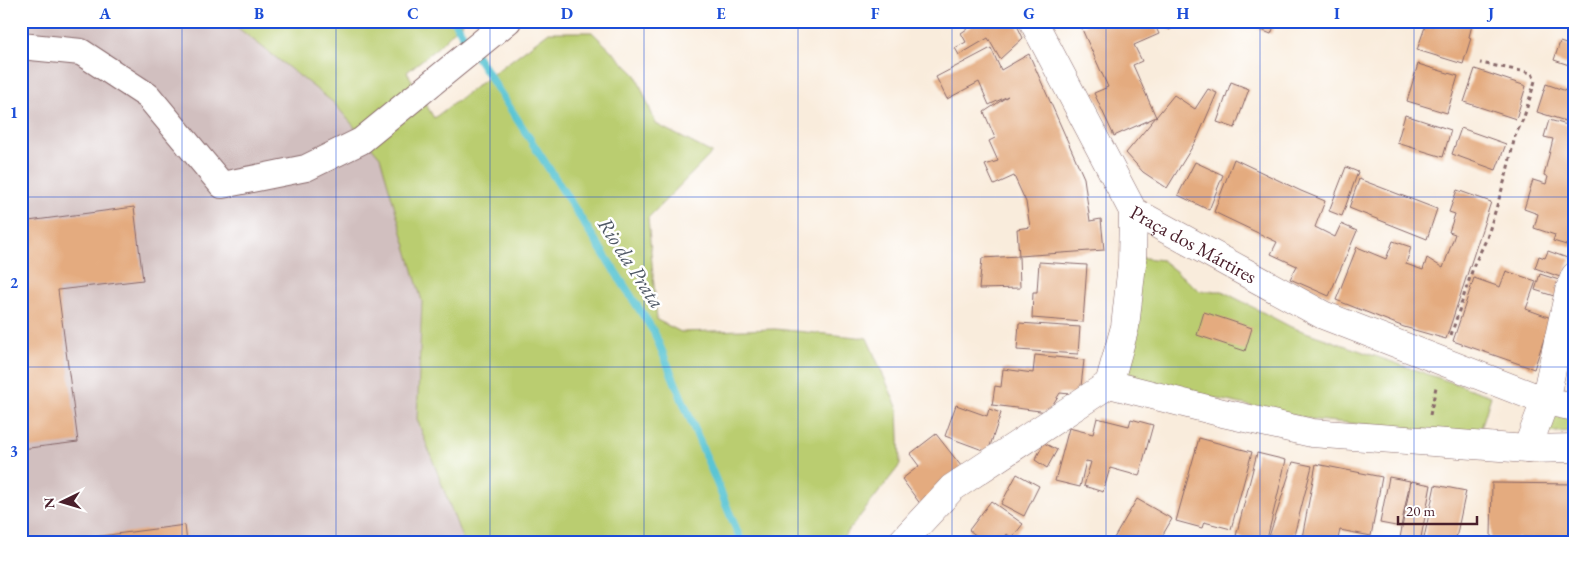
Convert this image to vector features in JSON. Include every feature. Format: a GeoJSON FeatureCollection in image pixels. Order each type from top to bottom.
{"type":"FeatureCollection","features":[{"type":"Feature","properties":{"kind":"street"},"geometry":{"type":"LineString","coordinates":[[21,46],[81,52],[148,96],[222,185],[306,168],[361,141],[508,21]]}},
{"type":"Feature","properties":{"kind":"street"},"geometry":{"type":"LineString","coordinates":[[1033,21],[1133,212]]}},
{"type":"Feature","properties":{"kind":"street","name":"Praça dos Mártires"},"geometry":{"type":"LineString","coordinates":[[1109,384],[1125,327],[1132,264],[1133,212],[1323,315],[1545,401],[1575,407]]}},
{"type":"Feature","properties":{"kind":"street"},"geometry":{"type":"LineString","coordinates":[[1526,448],[1545,401],[1569,291],[1575,276]]}},
{"type":"Feature","properties":{"kind":"street"},"geometry":{"type":"LineString","coordinates":[[901,543],[952,488],[1109,384],[1312,432],[1526,448],[1575,448]]}},
{"type":"Feature","properties":{"kind":"path"},"geometry":{"type":"LineString","coordinates":[[1425,440],[1442,361],[1474,265],[1487,238],[1506,176],[1514,136],[1524,117],[1535,81],[1532,73],[1480,63]]}},
{"type":"Feature","properties":{"kind":"shaded area"},"geometry":{"type":"Polygon","coordinates":[[[21,21],[229,21],[334,103],[380,157],[422,301],[417,419],[464,543],[21,543],[21,21]]]}},
{"type":"Feature","properties":{"kind":"green space"},"geometry":{"type":"Polygon","coordinates":[[[229,21],[464,21],[438,47],[407,72],[434,118],[549,32],[592,32],[636,75],[656,124],[712,153],[648,218],[657,320],[681,332],[775,329],[867,338],[898,409],[900,465],[839,543],[464,543],[417,419],[422,301],[380,157],[334,103],[229,21]]]}},
{"type":"Feature","properties":{"kind":"green space"},"geometry":{"type":"Polygon","coordinates":[[[1137,257],[1162,260],[1200,291],[1222,291],[1291,327],[1491,396],[1479,435],[1315,420],[1116,377],[1137,257]]]}},
{"type":"Feature","properties":{"kind":"green space"},"geometry":{"type":"Polygon","coordinates":[[[1541,412],[1575,417],[1575,431],[1537,433],[1541,412]]]}},
{"type":"Feature","properties":{"kind":"building"},"geometry":{"type":"Polygon","coordinates":[[[979,21],[1015,21],[1023,38],[1000,59],[988,38],[959,55],[955,48],[966,42],[961,33],[979,21]]]}},
{"type":"Feature","properties":{"kind":"building"},"geometry":{"type":"Polygon","coordinates":[[[1093,21],[1130,21],[1133,26],[1142,21],[1153,21],[1159,34],[1134,45],[1142,61],[1133,65],[1156,117],[1114,136],[1094,93],[1108,87],[1081,27],[1093,21]]]}},
{"type":"Feature","properties":{"kind":"building"},"geometry":{"type":"Polygon","coordinates":[[[1165,21],[1188,21],[1169,30],[1165,21]]]}},
{"type":"Feature","properties":{"kind":"building"},"geometry":{"type":"Polygon","coordinates":[[[1259,21],[1276,21],[1271,34],[1256,28],[1259,21]]]}},
{"type":"Feature","properties":{"kind":"building"},"geometry":{"type":"Polygon","coordinates":[[[1435,21],[1473,21],[1469,37],[1471,38],[1463,64],[1417,50],[1426,24],[1433,26],[1435,21]]]}},
{"type":"Feature","properties":{"kind":"building"},"geometry":{"type":"Polygon","coordinates":[[[1560,42],[1575,47],[1575,67],[1554,60],[1560,42]]]}},
{"type":"Feature","properties":{"kind":"building"},"geometry":{"type":"Polygon","coordinates":[[[991,48],[1001,70],[1029,54],[1084,178],[1090,221],[1101,219],[1104,250],[1019,256],[1017,229],[1030,227],[1026,202],[1014,176],[994,185],[985,165],[998,161],[989,141],[995,138],[984,112],[1008,96],[989,105],[979,82],[947,99],[936,77],[991,48]]]}},
{"type":"Feature","properties":{"kind":"building"},"geometry":{"type":"Polygon","coordinates":[[[1418,64],[1458,76],[1447,113],[1407,101],[1418,64]]]}},
{"type":"Feature","properties":{"kind":"building"},"geometry":{"type":"Polygon","coordinates":[[[1475,69],[1526,86],[1516,119],[1464,102],[1475,69]]]}},
{"type":"Feature","properties":{"kind":"building"},"geometry":{"type":"Polygon","coordinates":[[[1231,82],[1249,89],[1235,128],[1217,122],[1231,82]]]}},
{"type":"Feature","properties":{"kind":"building"},"geometry":{"type":"Polygon","coordinates":[[[1546,84],[1575,94],[1575,124],[1537,112],[1546,84]]]}},
{"type":"Feature","properties":{"kind":"building"},"geometry":{"type":"Polygon","coordinates":[[[1208,89],[1217,93],[1197,139],[1167,188],[1143,172],[1126,153],[1174,95],[1195,109],[1208,89]]]}},
{"type":"Feature","properties":{"kind":"building"},"geometry":{"type":"Polygon","coordinates":[[[1405,115],[1451,130],[1443,157],[1397,143],[1405,115]]]}},
{"type":"Feature","properties":{"kind":"building"},"geometry":{"type":"Polygon","coordinates":[[[1549,120],[1575,127],[1575,241],[1573,247],[1553,241],[1555,235],[1534,228],[1538,214],[1524,209],[1533,180],[1546,184],[1548,177],[1544,175],[1553,139],[1544,137],[1549,120]]]}},
{"type":"Feature","properties":{"kind":"building"},"geometry":{"type":"Polygon","coordinates":[[[1461,128],[1506,144],[1496,170],[1452,154],[1461,128]]]}},
{"type":"Feature","properties":{"kind":"building"},"geometry":{"type":"Polygon","coordinates":[[[1234,159],[1325,201],[1315,227],[1335,237],[1341,224],[1357,231],[1329,296],[1290,279],[1297,266],[1271,254],[1277,242],[1214,212],[1234,159]]]}},
{"type":"Feature","properties":{"kind":"building"},"geometry":{"type":"Polygon","coordinates":[[[1195,162],[1223,175],[1209,210],[1178,195],[1195,162]]]}},
{"type":"Feature","properties":{"kind":"building"},"geometry":{"type":"Polygon","coordinates":[[[1346,167],[1358,172],[1342,216],[1329,211],[1346,167]]]}},
{"type":"Feature","properties":{"kind":"building"},"geometry":{"type":"Polygon","coordinates":[[[1359,179],[1437,209],[1427,239],[1349,208],[1359,179]]]}},
{"type":"Feature","properties":{"kind":"building"},"geometry":{"type":"Polygon","coordinates":[[[1457,190],[1491,202],[1446,339],[1404,327],[1336,300],[1357,247],[1386,259],[1393,241],[1411,247],[1406,264],[1423,270],[1427,258],[1443,268],[1455,234],[1449,232],[1455,214],[1449,212],[1457,190]]]}},
{"type":"Feature","properties":{"kind":"building"},"geometry":{"type":"Polygon","coordinates":[[[134,207],[143,280],[58,290],[78,442],[21,449],[21,222],[134,207]]]}},
{"type":"Feature","properties":{"kind":"building"},"geometry":{"type":"Polygon","coordinates":[[[1548,251],[1570,259],[1563,278],[1535,268],[1539,256],[1545,258],[1548,251]]]}},
{"type":"Feature","properties":{"kind":"building"},"geometry":{"type":"Polygon","coordinates":[[[1019,256],[1020,288],[979,289],[982,258],[1019,256]]]}},
{"type":"Feature","properties":{"kind":"building"},"geometry":{"type":"Polygon","coordinates":[[[1039,262],[1087,265],[1083,322],[1032,318],[1033,292],[1037,292],[1039,262]]]}},
{"type":"Feature","properties":{"kind":"building"},"geometry":{"type":"Polygon","coordinates":[[[1506,271],[1536,281],[1526,309],[1551,318],[1534,369],[1453,341],[1474,278],[1500,287],[1506,271]]]}},
{"type":"Feature","properties":{"kind":"building"},"geometry":{"type":"Polygon","coordinates":[[[1540,274],[1562,281],[1557,297],[1535,290],[1540,274]]]}},
{"type":"Feature","properties":{"kind":"building"},"geometry":{"type":"Polygon","coordinates":[[[1204,312],[1252,328],[1245,351],[1197,335],[1204,312]]]}},
{"type":"Feature","properties":{"kind":"building"},"geometry":{"type":"Polygon","coordinates":[[[1019,323],[1080,327],[1078,354],[1017,350],[1019,323]]]}},
{"type":"Feature","properties":{"kind":"building"},"geometry":{"type":"Polygon","coordinates":[[[1035,355],[1084,360],[1080,395],[1060,393],[1048,412],[992,405],[995,386],[1001,387],[1003,369],[1033,373],[1035,355]]]}},
{"type":"Feature","properties":{"kind":"building"},"geometry":{"type":"Polygon","coordinates":[[[956,405],[987,416],[989,409],[1001,413],[988,452],[945,436],[956,405]]]}},
{"type":"Feature","properties":{"kind":"building"},"geometry":{"type":"Polygon","coordinates":[[[1097,418],[1129,426],[1131,419],[1153,425],[1139,476],[1110,468],[1103,492],[1084,486],[1091,462],[1086,461],[1080,487],[1055,481],[1069,428],[1093,434],[1097,418]]]}},
{"type":"Feature","properties":{"kind":"building"},"geometry":{"type":"Polygon","coordinates":[[[936,434],[965,471],[921,505],[902,479],[919,466],[910,454],[936,434]]]}},
{"type":"Feature","properties":{"kind":"building"},"geometry":{"type":"Polygon","coordinates":[[[1199,438],[1252,452],[1231,529],[1204,522],[1202,528],[1176,521],[1199,438]]]}},
{"type":"Feature","properties":{"kind":"building"},"geometry":{"type":"Polygon","coordinates":[[[1044,443],[1057,450],[1047,468],[1035,460],[1044,443]]]}},
{"type":"Feature","properties":{"kind":"building"},"geometry":{"type":"Polygon","coordinates":[[[1257,453],[1286,460],[1266,543],[1236,536],[1257,453]]]}},
{"type":"Feature","properties":{"kind":"building"},"geometry":{"type":"Polygon","coordinates":[[[1293,462],[1312,466],[1292,543],[1267,543],[1293,462]]]}},
{"type":"Feature","properties":{"kind":"building"},"geometry":{"type":"Polygon","coordinates":[[[1316,464],[1382,477],[1371,536],[1340,530],[1337,543],[1301,543],[1316,464]]]}},
{"type":"Feature","properties":{"kind":"building"},"geometry":{"type":"Polygon","coordinates":[[[1017,474],[1039,486],[1024,516],[1001,504],[1017,474]]]}},
{"type":"Feature","properties":{"kind":"building"},"geometry":{"type":"Polygon","coordinates":[[[1389,477],[1410,481],[1401,527],[1380,523],[1389,477]]]}},
{"type":"Feature","properties":{"kind":"building"},"geometry":{"type":"Polygon","coordinates":[[[1411,481],[1431,485],[1420,543],[1399,543],[1411,481]]]}},
{"type":"Feature","properties":{"kind":"building"},"geometry":{"type":"Polygon","coordinates":[[[1492,483],[1575,484],[1575,543],[1519,543],[1519,538],[1491,538],[1492,483]]]}},
{"type":"Feature","properties":{"kind":"building"},"geometry":{"type":"Polygon","coordinates":[[[1435,485],[1466,491],[1455,543],[1423,543],[1435,485]]]}},
{"type":"Feature","properties":{"kind":"building"},"geometry":{"type":"Polygon","coordinates":[[[1137,499],[1172,519],[1158,543],[1122,543],[1114,538],[1137,499]]]}},
{"type":"Feature","properties":{"kind":"building"},"geometry":{"type":"Polygon","coordinates":[[[991,501],[1023,524],[1012,538],[1007,534],[1001,543],[986,543],[969,530],[991,501]]]}},
{"type":"Feature","properties":{"kind":"building"},"geometry":{"type":"Polygon","coordinates":[[[185,525],[187,543],[55,542],[185,525]]]}},
{"type":"Feature","properties":{"kind":"building"},"geometry":{"type":"Polygon","coordinates":[[[962,536],[970,543],[957,543],[962,536]]]}},
{"type":"Feature","properties":{"kind":"waterway","name":"Rio da Prata"},"geometry":{"type":"LineString","coordinates":[[454,21],[654,332],[742,543]]}}]}
